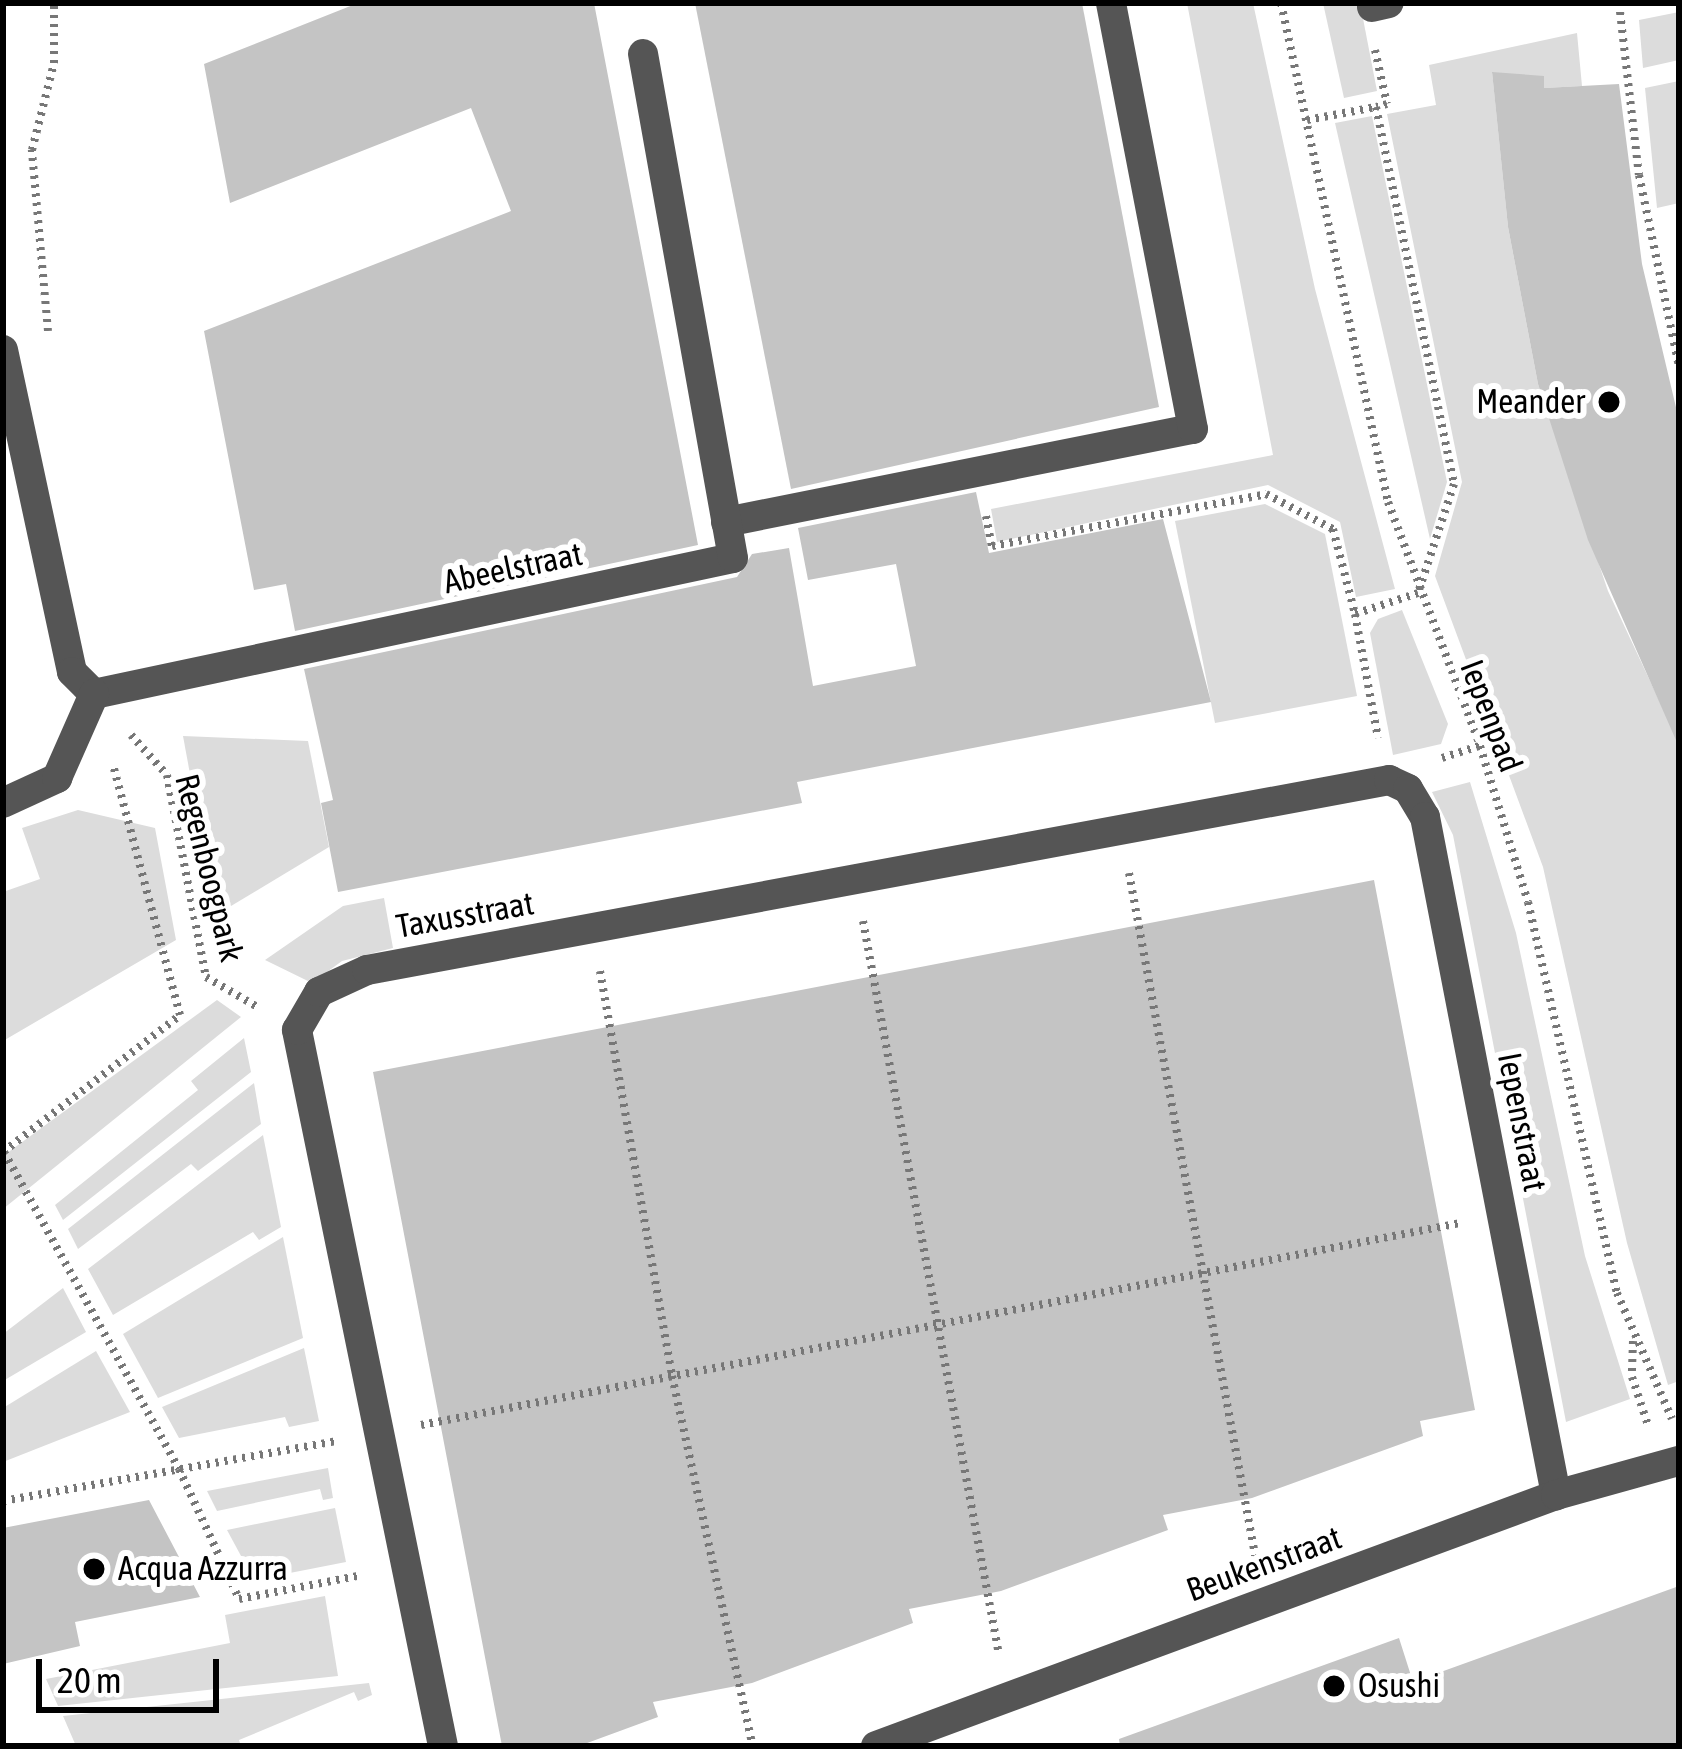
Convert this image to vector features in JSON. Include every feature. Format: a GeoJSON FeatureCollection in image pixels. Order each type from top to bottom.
{"type":"FeatureCollection","features":[{"type":"Feature","properties":{"kind":"street"},"geometry":{"type":"LineString","coordinates":[[643,54],[726,522],[1193,429],[1111,3]]}},
{"type":"Feature","properties":{"kind":"street"},"geometry":{"type":"LineString","coordinates":[[3,350],[71,672],[94,694],[57,778],[3,803]]}},
{"type":"Feature","properties":{"kind":"street","name":"Abeelstraat"},"geometry":{"type":"LineString","coordinates":[[94,694],[733,558],[726,522]]}},
{"type":"Feature","properties":{"kind":"street","name":"Taxusstraat"},"geometry":{"type":"LineString","coordinates":[[296,1030],[319,992],[367,970],[1389,780]]}},
{"type":"Feature","properties":{"kind":"street","name":"Iepenstraat"},"geometry":{"type":"LineString","coordinates":[[1389,780],[1408,789],[1425,817],[1556,1495]]}},
{"type":"Feature","properties":{"kind":"street"},"geometry":{"type":"LineString","coordinates":[[296,1030],[443,1746]]}},
{"type":"Feature","properties":{"kind":"street","name":"Beukenstraat"},"geometry":{"type":"LineString","coordinates":[[876,1746],[1556,1495],[1679,1461]]}},
{"type":"Feature","properties":{"kind":"path"},"geometry":{"type":"LineString","coordinates":[[50,342],[37,273],[32,150],[54,63],[54,3]]}},
{"type":"Feature","properties":{"kind":"path","name":"Iepenpad"},"geometry":{"type":"LineString","coordinates":[[1281,3],[1388,502],[1418,593],[1480,746],[1528,902],[1633,1340],[1656,1374],[1679,1438]]}},
{"type":"Feature","properties":{"kind":"path"},"geometry":{"type":"LineString","coordinates":[[1619,3],[1639,176],[1679,366]]}},
{"type":"Feature","properties":{"kind":"path"},"geometry":{"type":"LineString","coordinates":[[1307,120],[1387,104],[1381,5]]}},
{"type":"Feature","properties":{"kind":"path"},"geometry":{"type":"LineString","coordinates":[[1354,614],[1418,593],[1454,484],[1376,107]]}},
{"type":"Feature","properties":{"kind":"path"},"geometry":{"type":"LineString","coordinates":[[962,516],[985,511],[992,546],[1265,494],[1333,529],[1389,780]]}},
{"type":"Feature","properties":{"kind":"path"},"geometry":{"type":"LineString","coordinates":[[94,694],[180,1015],[3,1152],[178,1469],[239,1599],[405,1567]]}},
{"type":"Feature","properties":{"kind":"path","name":"Regenboogpark"},"geometry":{"type":"LineString","coordinates":[[94,694],[167,775],[206,977],[296,1030]]}},
{"type":"Feature","properties":{"kind":"path"},"geometry":{"type":"LineString","coordinates":[[1121,828],[1265,1603]]}},
{"type":"Feature","properties":{"kind":"path"},"geometry":{"type":"LineString","coordinates":[[856,878],[1007,1698]]}},
{"type":"Feature","properties":{"kind":"path"},"geometry":{"type":"LineString","coordinates":[[592,928],[672,1376],[753,1746]]}},
{"type":"Feature","properties":{"kind":"path"},"geometry":{"type":"LineString","coordinates":[[3,1501],[380,1433],[1503,1215]]}},
{"type":"Feature","properties":{"kind":"shaded area"},"geometry":{"type":"Polygon","coordinates":[[[1187,3],[1253,3],[1315,289],[1395,589],[1356,597],[1340,522],[1268,485],[997,542],[991,509],[1273,455],[1187,3]]]}},
{"type":"Feature","properties":{"kind":"shaded area"},"geometry":{"type":"Polygon","coordinates":[[[1323,3],[1360,3],[1377,91],[1344,98],[1323,3]]]}},
{"type":"Feature","properties":{"kind":"shaded area"},"geometry":{"type":"Polygon","coordinates":[[[1679,12],[1679,60],[1643,68],[1639,20],[1679,12]]]}},
{"type":"Feature","properties":{"kind":"shaded area"},"geometry":{"type":"Polygon","coordinates":[[[1577,33],[1582,86],[1544,88],[1492,73],[1508,227],[1538,384],[1608,591],[1679,743],[1679,1381],[1668,1385],[1627,1243],[1543,867],[1435,576],[1462,482],[1387,114],[1436,105],[1429,65],[1577,33]]]}},
{"type":"Feature","properties":{"kind":"shaded area"},"geometry":{"type":"Polygon","coordinates":[[[1679,81],[1679,203],[1657,208],[1645,88],[1679,81]]]}},
{"type":"Feature","properties":{"kind":"shaded area"},"geometry":{"type":"Polygon","coordinates":[[[1372,116],[1447,482],[1430,539],[1335,123],[1372,116]]]}},
{"type":"Feature","properties":{"kind":"shaded area"},"geometry":{"type":"Polygon","coordinates":[[[1265,504],[1325,534],[1357,696],[1215,723],[1175,521],[1265,504]]]}},
{"type":"Feature","properties":{"kind":"shaded area"},"geometry":{"type":"Polygon","coordinates":[[[1402,610],[1448,724],[1441,744],[1393,755],[1370,633],[1378,619],[1402,610]]]}},
{"type":"Feature","properties":{"kind":"shaded area"},"geometry":{"type":"Polygon","coordinates":[[[183,736],[308,741],[329,847],[216,915],[183,736]]]}},
{"type":"Feature","properties":{"kind":"shaded area"},"geometry":{"type":"Polygon","coordinates":[[[1470,782],[1516,933],[1585,1256],[1630,1399],[1566,1422],[1453,835],[1432,792],[1470,782]]]}},
{"type":"Feature","properties":{"kind":"shaded area"},"geometry":{"type":"Polygon","coordinates":[[[78,810],[155,828],[176,940],[3,1041],[3,892],[40,879],[22,828],[78,810]]]}},
{"type":"Feature","properties":{"kind":"shaded area"},"geometry":{"type":"Polygon","coordinates":[[[384,898],[393,948],[342,961],[312,983],[265,960],[343,906],[384,898]]]}},
{"type":"Feature","properties":{"kind":"shaded area"},"geometry":{"type":"Polygon","coordinates":[[[217,1000],[241,1017],[3,1209],[3,1156],[217,1000]]]}},
{"type":"Feature","properties":{"kind":"shaded area"},"geometry":{"type":"Polygon","coordinates":[[[244,1038],[251,1072],[63,1220],[55,1205],[198,1090],[191,1081],[244,1038]]]}},
{"type":"Feature","properties":{"kind":"shaded area"},"geometry":{"type":"Polygon","coordinates":[[[254,1083],[261,1124],[198,1171],[191,1164],[78,1249],[68,1229],[254,1083]]]}},
{"type":"Feature","properties":{"kind":"shaded area"},"geometry":{"type":"Polygon","coordinates":[[[263,1135],[281,1227],[259,1240],[253,1232],[113,1315],[88,1269],[263,1135]]]}},
{"type":"Feature","properties":{"kind":"shaded area"},"geometry":{"type":"Polygon","coordinates":[[[283,1237],[303,1338],[158,1398],[123,1334],[283,1237]]]}},
{"type":"Feature","properties":{"kind":"shaded area"},"geometry":{"type":"Polygon","coordinates":[[[63,1288],[86,1332],[3,1381],[3,1334],[63,1288]]]}},
{"type":"Feature","properties":{"kind":"shaded area"},"geometry":{"type":"Polygon","coordinates":[[[304,1348],[319,1421],[289,1427],[285,1417],[179,1438],[162,1407],[304,1348]]]}},
{"type":"Feature","properties":{"kind":"shaded area"},"geometry":{"type":"Polygon","coordinates":[[[96,1351],[130,1412],[3,1462],[3,1408],[96,1351]]]}},
{"type":"Feature","properties":{"kind":"shaded area"},"geometry":{"type":"Polygon","coordinates":[[[328,1468],[333,1498],[323,1500],[320,1489],[217,1511],[207,1491],[328,1468]]]}},
{"type":"Feature","properties":{"kind":"shaded area"},"geometry":{"type":"Polygon","coordinates":[[[335,1508],[346,1562],[254,1580],[227,1530],[335,1508]]]}},
{"type":"Feature","properties":{"kind":"shaded area"},"geometry":{"type":"Polygon","coordinates":[[[325,1596],[338,1676],[58,1706],[46,1679],[230,1643],[225,1615],[325,1596]]]}},
{"type":"Feature","properties":{"kind":"shaded area"},"geometry":{"type":"Polygon","coordinates":[[[369,1683],[372,1695],[358,1701],[354,1692],[239,1740],[241,1746],[76,1746],[63,1716],[369,1683]]]}},
{"type":"Feature","properties":{"kind":"building"},"geometry":{"type":"Polygon","coordinates":[[[358,3],[594,3],[698,545],[295,631],[286,584],[254,590],[204,331],[511,211],[471,108],[230,203],[204,64],[358,3]]]}},
{"type":"Feature","properties":{"kind":"building"},"geometry":{"type":"Polygon","coordinates":[[[695,3],[1082,3],[1159,407],[791,489],[695,3]]]}},
{"type":"Feature","properties":{"kind":"building","name":"Meander"},"geometry":{"type":"Polygon","coordinates":[[[1492,72],[1544,76],[1544,88],[1619,84],[1642,264],[1679,420],[1679,747],[1588,540],[1538,384],[1508,227],[1492,72]]]}},
{"type":"Feature","properties":{"kind":"building"},"geometry":{"type":"Polygon","coordinates":[[[976,492],[989,553],[1163,519],[1211,702],[797,782],[802,803],[338,892],[321,803],[333,800],[304,669],[737,577],[752,554],[789,548],[813,686],[916,666],[896,564],[808,580],[798,528],[976,492]]]}},
{"type":"Feature","properties":{"kind":"building"},"geometry":{"type":"Polygon","coordinates":[[[1374,880],[1475,1410],[1420,1421],[1423,1436],[1252,1498],[1163,1515],[1168,1530],[1001,1591],[909,1609],[913,1623],[752,1683],[653,1702],[658,1717],[579,1746],[502,1746],[373,1072],[1374,880]]]}},
{"type":"Feature","properties":{"kind":"building","name":"Acqua Azzurra"},"geometry":{"type":"Polygon","coordinates":[[[149,1500],[200,1597],[75,1622],[80,1646],[3,1664],[3,1528],[149,1500]]]}},
{"type":"Feature","properties":{"kind":"building"},"geometry":{"type":"Polygon","coordinates":[[[1679,1586],[1679,1746],[1120,1746],[1119,1739],[1399,1638],[1413,1682],[1679,1586]]]}},
{"type":"Feature","properties":{"kind":"place","name":"Meander"},"geometry":{"type":"Point","coordinates":[1609,402]}},
{"type":"Feature","properties":{"kind":"place","name":"Acqua Azzurra"},"geometry":{"type":"Point","coordinates":[94,1569]}},
{"type":"Feature","properties":{"kind":"place","name":"Osushi"},"geometry":{"type":"Point","coordinates":[1334,1686]}}]}
